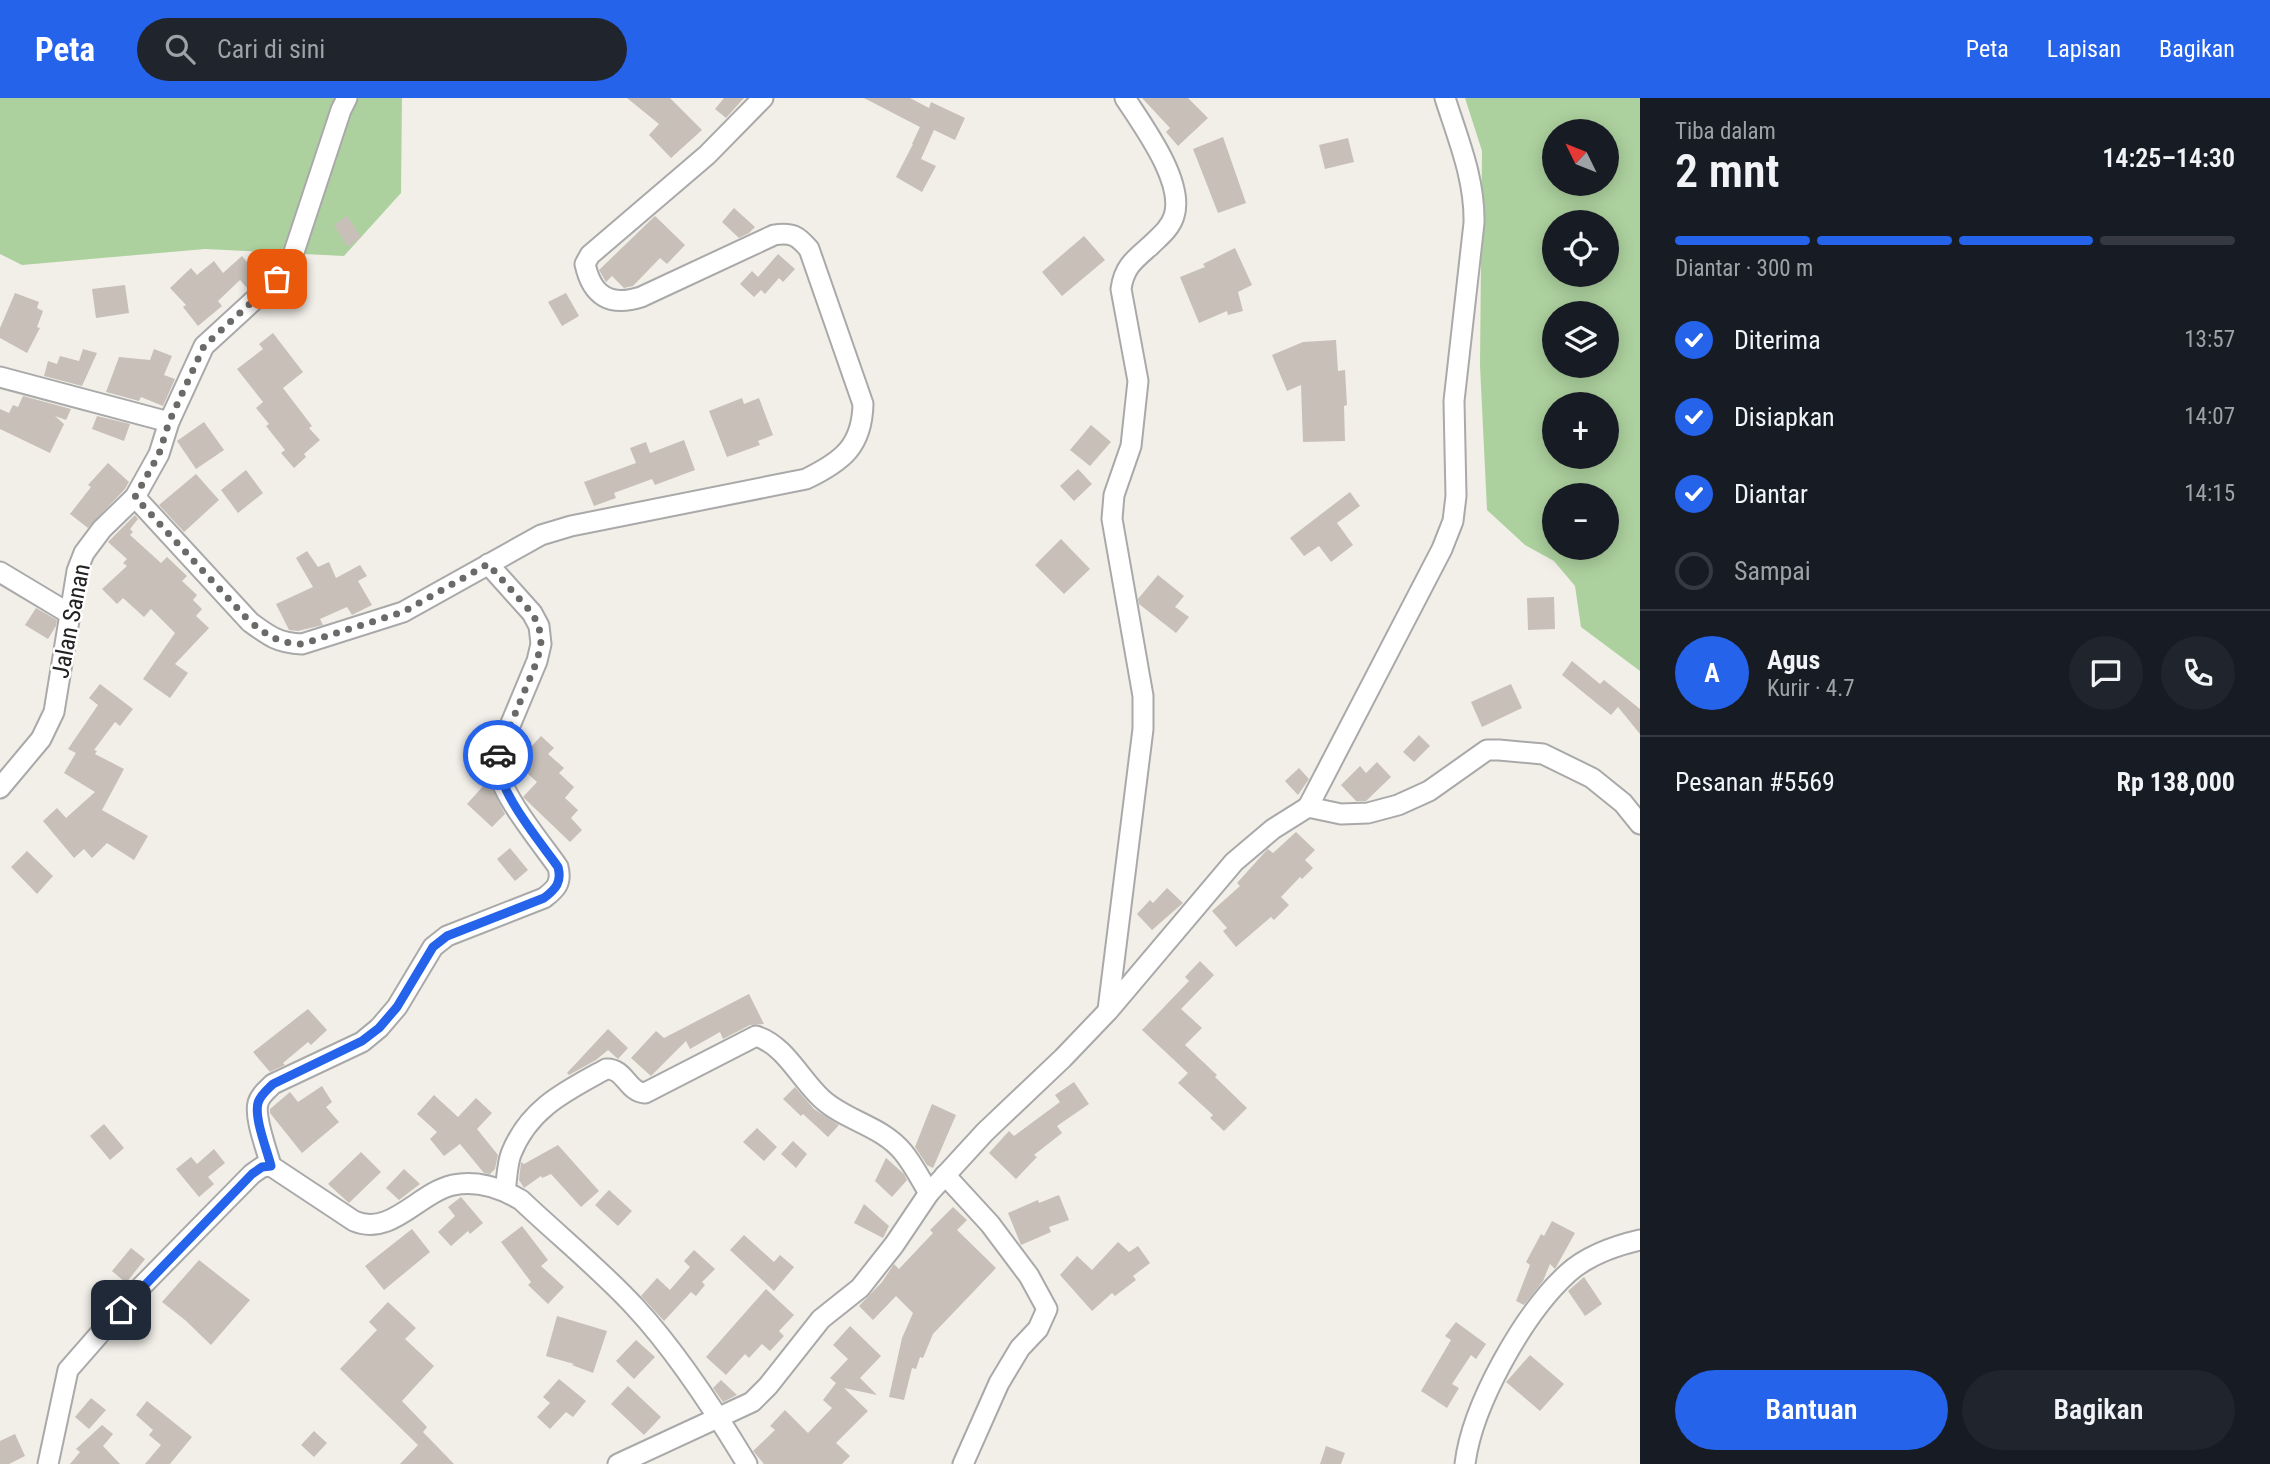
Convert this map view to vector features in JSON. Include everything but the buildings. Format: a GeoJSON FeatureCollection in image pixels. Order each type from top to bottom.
{"type":"FeatureCollection","features":[{"type":"Feature","properties":{"kind":"street","name":"Jalan Sanan"},"geometry":{"type":"LineString","coordinates":[[0,788],[41,739],[54,712],[77,571],[84,553],[102,529],[135,497],[159,454],[169,422],[204,346],[277,279],[293,255],[347,98]]}},
{"type":"Feature","properties":{"kind":"street"},"geometry":{"type":"LineString","coordinates":[[135,497],[250,622],[268,636],[285,643],[302,644],[403,612],[541,535],[570,526],[807,479],[830,467],[852,446],[863,425],[863,404],[809,249],[799,238],[786,233],[774,235],[627,301],[616,301],[602,296],[588,275],[585,264],[590,255],[707,155],[763,98]]}},
{"type":"Feature","properties":{"kind":"street"},"geometry":{"type":"LineString","coordinates":[[1108,1011],[1143,729],[1143,696],[1112,519],[1114,495],[1131,446],[1138,381],[1121,289],[1123,275],[1130,263],[1165,232],[1174,217],[1176,201],[1173,181],[1125,98]]}},
{"type":"Feature","properties":{"kind":"street"},"geometry":{"type":"LineString","coordinates":[[618,1464],[752,1402],[821,1319],[860,1288],[945,1175],[1108,1011],[1234,862],[1273,829],[1308,807],[1442,549],[1453,521],[1456,496],[1454,401],[1474,223],[1474,198],[1446,98]]}},
{"type":"Feature","properties":{"kind":"street"},"geometry":{"type":"LineString","coordinates":[[0,377],[169,422]]}},
{"type":"Feature","properties":{"kind":"street"},"geometry":{"type":"LineString","coordinates":[[271,1166],[258,1118],[258,1102],[273,1084],[362,1041],[379,1028],[397,1007],[433,947],[447,936],[544,898],[556,889],[561,877],[558,867],[504,788],[498,772],[501,747],[537,661],[541,644],[539,626],[532,613],[488,564]]}},
{"type":"Feature","properties":{"kind":"street"},"geometry":{"type":"LineString","coordinates":[[0,572],[70,614]]}},
{"type":"Feature","properties":{"kind":"street"},"geometry":{"type":"LineString","coordinates":[[1308,807],[1341,814],[1368,813],[1398,805],[1429,791],[1487,750],[1499,750],[1543,754],[1592,778],[1623,803],[1640,824]]}},
{"type":"Feature","properties":{"kind":"street"},"geometry":{"type":"LineString","coordinates":[[505,1191],[510,1156],[521,1134],[539,1110],[565,1091],[606,1069],[613,1069],[619,1072],[634,1090],[645,1093],[756,1037],[767,1040],[778,1049],[830,1106],[890,1139],[903,1152],[929,1193]]}},
{"type":"Feature","properties":{"kind":"street"},"geometry":{"type":"LineString","coordinates":[[48,1464],[68,1370],[138,1290],[252,1174],[262,1167],[271,1166],[365,1226],[376,1226],[388,1221],[452,1185],[471,1184],[505,1191],[521,1200],[634,1305],[718,1417],[747,1464]]}},
{"type":"Feature","properties":{"kind":"street"},"geometry":{"type":"LineString","coordinates":[[945,1175],[990,1224],[1029,1276],[1046,1309],[1038,1329],[1020,1348],[999,1383],[963,1464]]}},
{"type":"Feature","properties":{"kind":"street"},"geometry":{"type":"LineString","coordinates":[[1465,1464],[1467,1443],[1501,1365],[1546,1295],[1570,1271],[1610,1247],[1640,1240]]}},
{"type":"Feature","properties":{"kind":"green space"},"geometry":{"type":"Polygon","coordinates":[[[0,98],[402,98],[401,193],[344,256],[205,249],[22,265],[0,254],[0,98]]]}},
{"type":"Feature","properties":{"kind":"green space"},"geometry":{"type":"Polygon","coordinates":[[[1465,98],[1640,98],[1640,671],[1581,627],[1575,586],[1552,560],[1619,560],[1619,483],[1542,483],[1542,554],[1525,545],[1487,510],[1480,366],[1482,151],[1465,98]]]}},
{"type":"Feature","properties":{"kind":"way so far"},"geometry":{"type":"LineString","coordinates":[[277,279],[204,346],[169,422],[159,454],[135,497],[250,622],[268,636],[285,643],[302,644],[403,612],[488,564],[532,613],[539,626],[541,644],[537,661],[498,755]]}},
{"type":"Feature","properties":{"kind":"route"},"geometry":{"type":"LineString","coordinates":[[121,1310],[252,1174],[262,1167],[271,1166],[258,1118],[258,1102],[273,1084],[362,1041],[379,1028],[397,1007],[433,947],[447,936],[544,898],[556,889],[561,877],[558,867],[504,788],[498,772],[498,755]]}}]}
